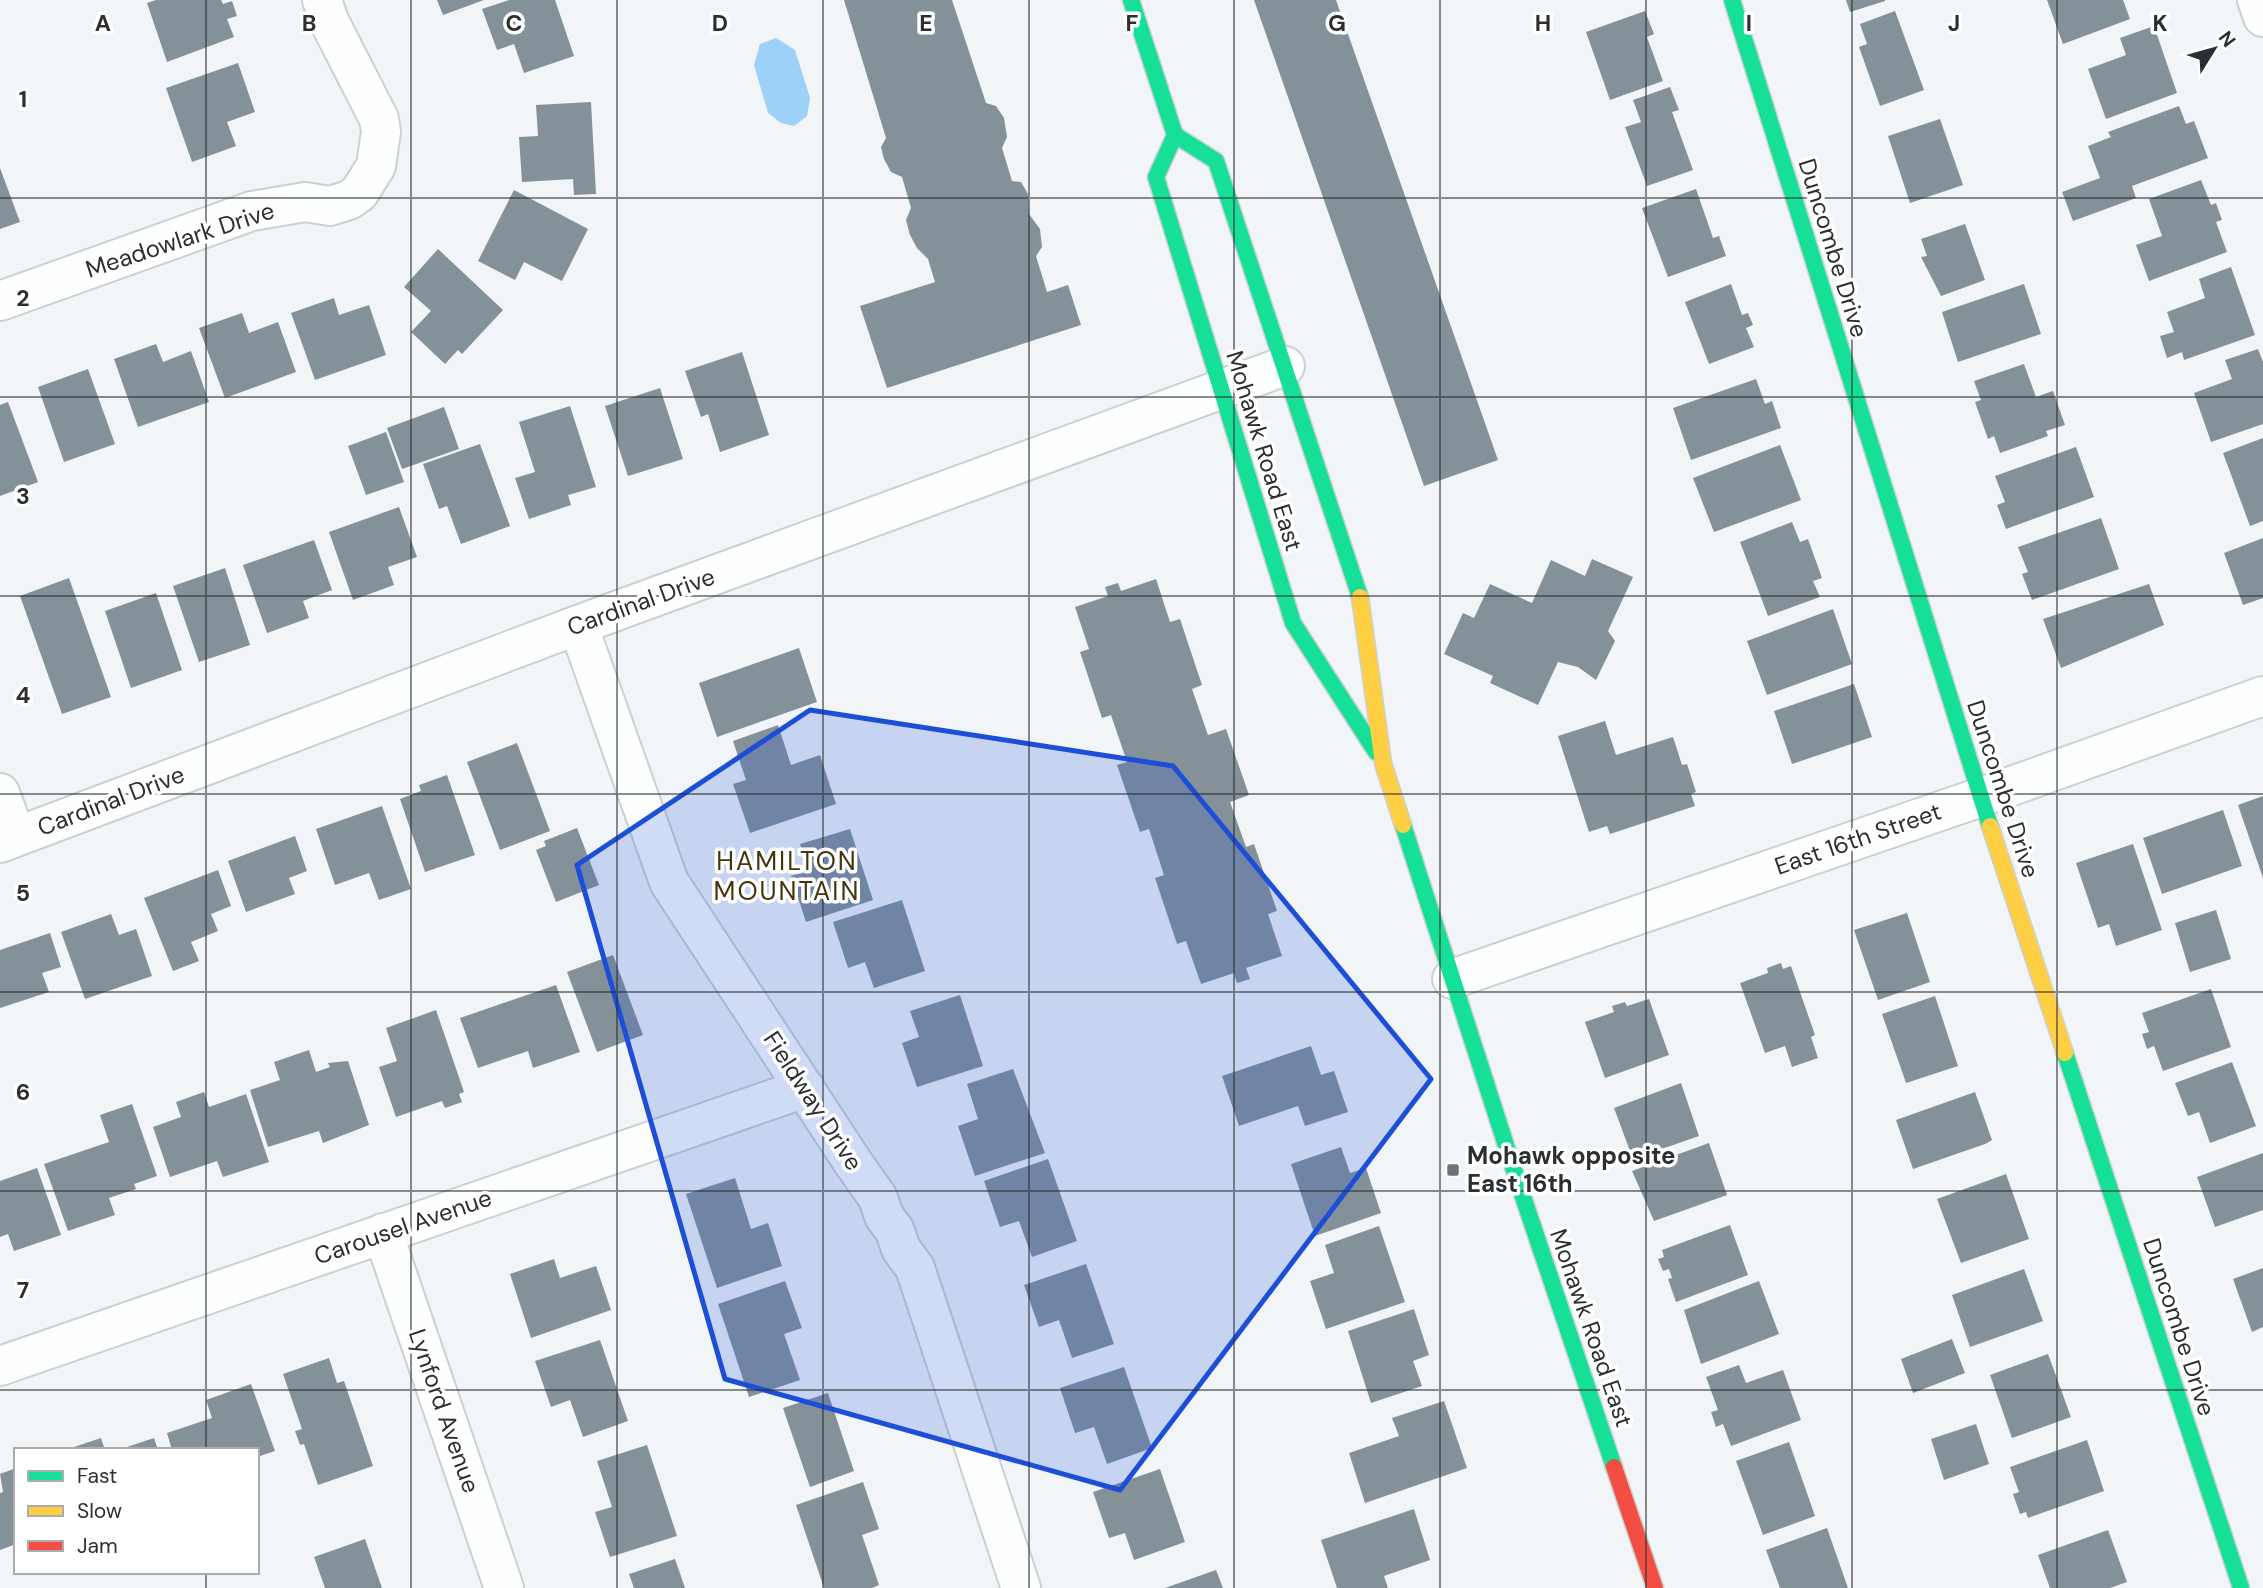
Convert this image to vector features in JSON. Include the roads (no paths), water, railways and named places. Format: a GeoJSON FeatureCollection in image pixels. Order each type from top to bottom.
{"type":"FeatureCollection","features":[{"type":"Feature","properties":{"kind":"main road"},"geometry":{"type":"LineString","coordinates":[[1131,0],[1175,135]]}},
{"type":"Feature","properties":{"kind":"main road","name":"Duncombe Drive"},"geometry":{"type":"LineString","coordinates":[[1732,0],[1981,797],[2241,1588]]}},
{"type":"Feature","properties":{"kind":"main road","name":"Mohawk Road East"},"geometry":{"type":"LineString","coordinates":[[1383,763],[1293,623],[1156,177],[1175,135],[1216,161],[1285,366],[1361,600],[1383,763],[1511,1161],[1655,1588]]}},
{"type":"Feature","properties":{"kind":"street","name":"Meadowlark Drive"},"geometry":{"type":"LineString","coordinates":[[0,301],[252,211],[305,202],[330,206],[349,200],[359,193],[376,166],[381,132],[379,119],[329,21],[322,0]]}},
{"type":"Feature","properties":{"kind":"street"},"geometry":{"type":"LineString","coordinates":[[2257,0],[2263,17]]}},
{"type":"Feature","properties":{"kind":"street","name":"Cardinal Drive"},"geometry":{"type":"LineString","coordinates":[[8,840],[578,625],[1285,366]]}},
{"type":"Feature","properties":{"kind":"street","name":"Fieldway Drive"},"geometry":{"type":"LineString","coordinates":[[578,625],[669,882],[878,1198],[901,1249],[915,1268],[1021,1588]]}},
{"type":"Feature","properties":{"kind":"street","name":"East 16th Street"},"geometry":{"type":"LineString","coordinates":[[1452,979],[1981,797],[2263,696]]}},
{"type":"Feature","properties":{"kind":"street"},"geometry":{"type":"LineString","coordinates":[[0,793],[8,840]]}},
{"type":"Feature","properties":{"kind":"street","name":"Carousel Avenue"},"geometry":{"type":"LineString","coordinates":[[0,1366],[805,1088]]}},
{"type":"Feature","properties":{"kind":"street","name":"Lynford Avenue"},"geometry":{"type":"LineString","coordinates":[[383,1233],[504,1588]]}},
{"type":"Feature","properties":{"kind":"water"},"geometry":{"type":"Polygon","coordinates":[[[776,38],[795,50],[810,98],[807,116],[794,126],[781,123],[768,113],[754,65],[760,44],[776,38]]]}},
{"type":"Feature","properties":{"kind":"place","name":"Mohawk opposite East 16th"},"geometry":{"type":"Point","coordinates":[1453,1170]}},
{"type":"Feature","properties":{"kind":"district","name":"HAMILTON MOUNTAIN"},"geometry":{"type":"Point","coordinates":[787,876]}}]}
